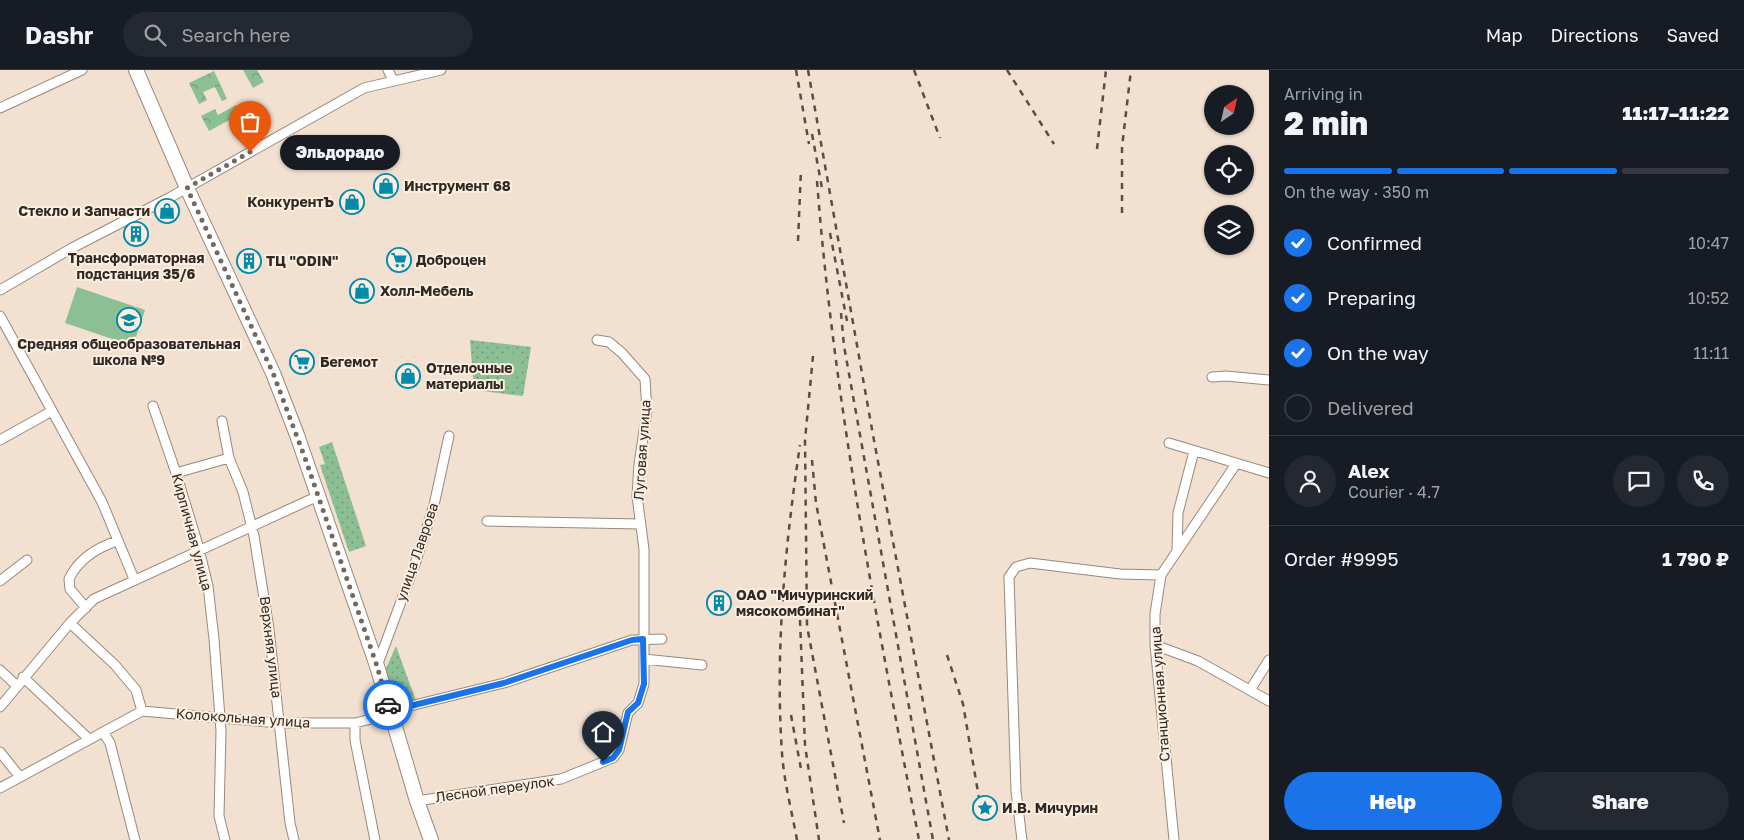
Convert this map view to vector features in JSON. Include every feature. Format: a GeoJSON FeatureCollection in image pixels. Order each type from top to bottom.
{"type":"FeatureCollection","features":[{"type":"Feature","properties":{"kind":"main road"},"geometry":{"type":"LineString","coordinates":[[136,70],[187,188],[273,373],[377,666],[417,800],[432,840]]}},
{"type":"Feature","properties":{"kind":"street"},"geometry":{"type":"LineString","coordinates":[[0,108],[82,70]]}},
{"type":"Feature","properties":{"kind":"street"},"geometry":{"type":"LineString","coordinates":[[388,70],[393,80]]}},
{"type":"Feature","properties":{"kind":"street"},"geometry":{"type":"LineString","coordinates":[[0,290],[72,248],[187,188],[364,88],[441,70]]}},
{"type":"Feature","properties":{"kind":"street"},"geometry":{"type":"LineString","coordinates":[[0,316],[102,502],[134,579]]}},
{"type":"Feature","properties":{"kind":"street","name":"Луговая улица"},"geometry":{"type":"LineString","coordinates":[[597,340],[609,342],[622,353],[645,379],[647,411],[639,464],[637,496],[641,524],[645,595],[643,639]]}},
{"type":"Feature","properties":{"kind":"street"},"geometry":{"type":"LineString","coordinates":[[1212,377],[1226,376],[1269,380]]}},
{"type":"Feature","properties":{"kind":"street","name":"Кирпичная улица"},"geometry":{"type":"LineString","coordinates":[[153,406],[176,473],[208,586],[220,717],[219,816],[225,840]]}},
{"type":"Feature","properties":{"kind":"street"},"geometry":{"type":"LineString","coordinates":[[0,440],[52,411]]}},
{"type":"Feature","properties":{"kind":"street","name":"Верхняя улица"},"geometry":{"type":"LineString","coordinates":[[222,421],[229,458],[243,492],[252,526],[269,629],[290,823],[294,840]]}},
{"type":"Feature","properties":{"kind":"street","name":"улица Лаврова"},"geometry":{"type":"LineString","coordinates":[[377,666],[415,564],[434,505],[449,436]]}},
{"type":"Feature","properties":{"kind":"street"},"geometry":{"type":"LineString","coordinates":[[1169,443],[1269,473]]}},
{"type":"Feature","properties":{"kind":"street"},"geometry":{"type":"LineString","coordinates":[[1177,552],[1178,513],[1194,450]]}},
{"type":"Feature","properties":{"kind":"street"},"geometry":{"type":"LineString","coordinates":[[176,473],[229,458]]}},
{"type":"Feature","properties":{"kind":"street","name":"Станционная улица"},"geometry":{"type":"LineString","coordinates":[[1174,840],[1155,645],[1155,614],[1162,575],[1236,464]]}},
{"type":"Feature","properties":{"kind":"street"},"geometry":{"type":"LineString","coordinates":[[0,707],[70,623],[94,599],[318,496]]}},
{"type":"Feature","properties":{"kind":"street"},"geometry":{"type":"LineString","coordinates":[[488,521],[641,524]]}},
{"type":"Feature","properties":{"kind":"street"},"geometry":{"type":"LineString","coordinates":[[86,608],[70,588],[68,580],[77,566],[90,554],[104,545],[117,541]]}},
{"type":"Feature","properties":{"kind":"street"},"geometry":{"type":"LineString","coordinates":[[0,581],[27,560]]}},
{"type":"Feature","properties":{"kind":"street"},"geometry":{"type":"LineString","coordinates":[[1022,840],[1016,791],[1009,577],[1016,567],[1030,563],[1120,574],[1162,575]]}},
{"type":"Feature","properties":{"kind":"street"},"geometry":{"type":"LineString","coordinates":[[0,788],[142,710],[136,690],[116,665],[70,623]]}},
{"type":"Feature","properties":{"kind":"street","name":"Лесной переулок"},"geometry":{"type":"LineString","coordinates":[[417,800],[561,779],[613,758],[619,750],[628,712],[638,703],[644,684],[643,639]]}},
{"type":"Feature","properties":{"kind":"street","name":"Колокольная улица"},"geometry":{"type":"LineString","coordinates":[[142,710],[279,723],[355,723],[391,714],[406,707],[504,683],[632,640],[662,639]]}},
{"type":"Feature","properties":{"kind":"street"},"geometry":{"type":"LineString","coordinates":[[1155,645],[1198,661],[1269,701]]}},
{"type":"Feature","properties":{"kind":"street"},"geometry":{"type":"LineString","coordinates":[[644,659],[702,666]]}},
{"type":"Feature","properties":{"kind":"street"},"geometry":{"type":"LineString","coordinates":[[1250,690],[1269,660]]}},
{"type":"Feature","properties":{"kind":"street"},"geometry":{"type":"LineString","coordinates":[[0,670],[17,686]]}},
{"type":"Feature","properties":{"kind":"street"},"geometry":{"type":"LineString","coordinates":[[24,677],[89,740]]}},
{"type":"Feature","properties":{"kind":"street"},"geometry":{"type":"LineString","coordinates":[[355,723],[355,740],[375,840]]}},
{"type":"Feature","properties":{"kind":"street"},"geometry":{"type":"LineString","coordinates":[[103,732],[110,743],[135,840]]}},
{"type":"Feature","properties":{"kind":"street"},"geometry":{"type":"LineString","coordinates":[[0,752],[20,777]]}},
{"type":"Feature","properties":{"kind":"green space"},"geometry":{"type":"Polygon","coordinates":[[[243,70],[257,70],[264,82],[253,88],[243,70]]]}},
{"type":"Feature","properties":{"kind":"green space"},"geometry":{"type":"Polygon","coordinates":[[[214,71],[227,99],[222,101],[215,87],[203,92],[207,100],[199,104],[189,83],[214,71]]]}},
{"type":"Feature","properties":{"kind":"green space"},"geometry":{"type":"Polygon","coordinates":[[[236,105],[240,114],[209,131],[201,116],[215,109],[218,115],[236,105]]]}},
{"type":"Feature","properties":{"kind":"green space"},"geometry":{"type":"Polygon","coordinates":[[[77,287],[145,310],[133,346],[65,323],[77,287]]]}},
{"type":"Feature","properties":{"kind":"green space"},"geometry":{"type":"Polygon","coordinates":[[[470,340],[531,347],[523,396],[474,390],[470,340]]]}},
{"type":"Feature","properties":{"kind":"green space"},"geometry":{"type":"Polygon","coordinates":[[[506,351],[522,355],[514,384],[498,380],[506,351]]]}},
{"type":"Feature","properties":{"kind":"green space"},"geometry":{"type":"Polygon","coordinates":[[[332,442],[366,546],[349,552],[320,465],[325,464],[319,447],[332,442]]]}},
{"type":"Feature","properties":{"kind":"green space"},"geometry":{"type":"Polygon","coordinates":[[[396,646],[416,701],[397,700],[385,671],[396,646]]]}},
{"type":"Feature","properties":{"kind":"railway"},"geometry":{"type":"LineString","coordinates":[[796,70],[809,144]]}},
{"type":"Feature","properties":{"kind":"railway"},"geometry":{"type":"LineString","coordinates":[[808,70],[873,435],[949,840]]}},
{"type":"Feature","properties":{"kind":"railway"},"geometry":{"type":"LineString","coordinates":[[914,70],[940,138]]}},
{"type":"Feature","properties":{"kind":"railway"},"geometry":{"type":"LineString","coordinates":[[1007,70],[1054,144]]}},
{"type":"Feature","properties":{"kind":"railway"},"geometry":{"type":"LineString","coordinates":[[1097,149],[1106,70]]}},
{"type":"Feature","properties":{"kind":"railway"},"geometry":{"type":"LineString","coordinates":[[1122,213],[1122,147],[1131,70]]}},
{"type":"Feature","properties":{"kind":"railway"},"geometry":{"type":"LineString","coordinates":[[812,134],[822,188]]}},
{"type":"Feature","properties":{"kind":"railway"},"geometry":{"type":"LineString","coordinates":[[798,241],[801,169]]}},
{"type":"Feature","properties":{"kind":"railway"},"geometry":{"type":"LineString","coordinates":[[817,181],[834,347],[846,429],[873,594],[919,840]]}},
{"type":"Feature","properties":{"kind":"railway"},"geometry":{"type":"LineString","coordinates":[[830,233],[847,321]]}},
{"type":"Feature","properties":{"kind":"railway"},"geometry":{"type":"LineString","coordinates":[[841,313],[844,346],[933,840]]}},
{"type":"Feature","properties":{"kind":"railway"},"geometry":{"type":"LineString","coordinates":[[813,356],[805,440],[807,626],[844,823]]}},
{"type":"Feature","properties":{"kind":"railway"},"geometry":{"type":"LineString","coordinates":[[797,840],[783,764],[780,676],[786,560],[800,445]]}},
{"type":"Feature","properties":{"kind":"railway"},"geometry":{"type":"LineString","coordinates":[[812,460],[816,503],[880,840]]}},
{"type":"Feature","properties":{"kind":"railway"},"geometry":{"type":"LineString","coordinates":[[800,620],[805,745],[819,840]]}},
{"type":"Feature","properties":{"kind":"railway"},"geometry":{"type":"LineString","coordinates":[[947,655],[963,704],[980,804]]}},
{"type":"Feature","properties":{"kind":"railway"},"geometry":{"type":"LineString","coordinates":[[791,715],[801,769]]}},
{"type":"Feature","properties":{"kind":"way so far"},"geometry":{"type":"LineString","coordinates":[[250,152],[187,188],[273,373],[297,434],[377,666],[388,705]]}},
{"type":"Feature","properties":{"kind":"place","name":"Эльдорадо"},"geometry":{"type":"Point","coordinates":[250,152]}},
{"type":"Feature","properties":{"kind":"place","name":"Инструмент 68"},"geometry":{"type":"Point","coordinates":[386,186]}},
{"type":"Feature","properties":{"kind":"place","name":"КонкурентЪ"},"geometry":{"type":"Point","coordinates":[352,202]}},
{"type":"Feature","properties":{"kind":"place","name":"Стекло и Запчасти"},"geometry":{"type":"Point","coordinates":[167,211]}},
{"type":"Feature","properties":{"kind":"place","name":"Трансформаторная подстанция 35/6"},"geometry":{"type":"Point","coordinates":[136,234]}},
{"type":"Feature","properties":{"kind":"place","name":"Доброцен"},"geometry":{"type":"Point","coordinates":[399,260]}},
{"type":"Feature","properties":{"kind":"place","name":"ТЦ \"ODIN\""},"geometry":{"type":"Point","coordinates":[249,261]}},
{"type":"Feature","properties":{"kind":"place","name":"Холл-Мебель"},"geometry":{"type":"Point","coordinates":[362,291]}},
{"type":"Feature","properties":{"kind":"place","name":"Средняя общеобразовательная школа №9"},"geometry":{"type":"Point","coordinates":[129,320]}},
{"type":"Feature","properties":{"kind":"place","name":"Бегемот"},"geometry":{"type":"Point","coordinates":[302,362]}},
{"type":"Feature","properties":{"kind":"place","name":"Отделочные материалы"},"geometry":{"type":"Point","coordinates":[408,376]}},
{"type":"Feature","properties":{"kind":"place","name":"ОАО \"Мичуринский мясокомбинат\""},"geometry":{"type":"Point","coordinates":[719,603]}},
{"type":"Feature","properties":{"kind":"place","name":"И.В. Мичурин"},"geometry":{"type":"Point","coordinates":[985,808]}},
{"type":"Feature","properties":{"kind":"route"},"geometry":{"type":"LineString","coordinates":[[388,705],[391,714],[406,707],[504,683],[632,640],[643,639],[644,684],[638,703],[628,712],[619,750],[613,758],[603,762]]}}]}
